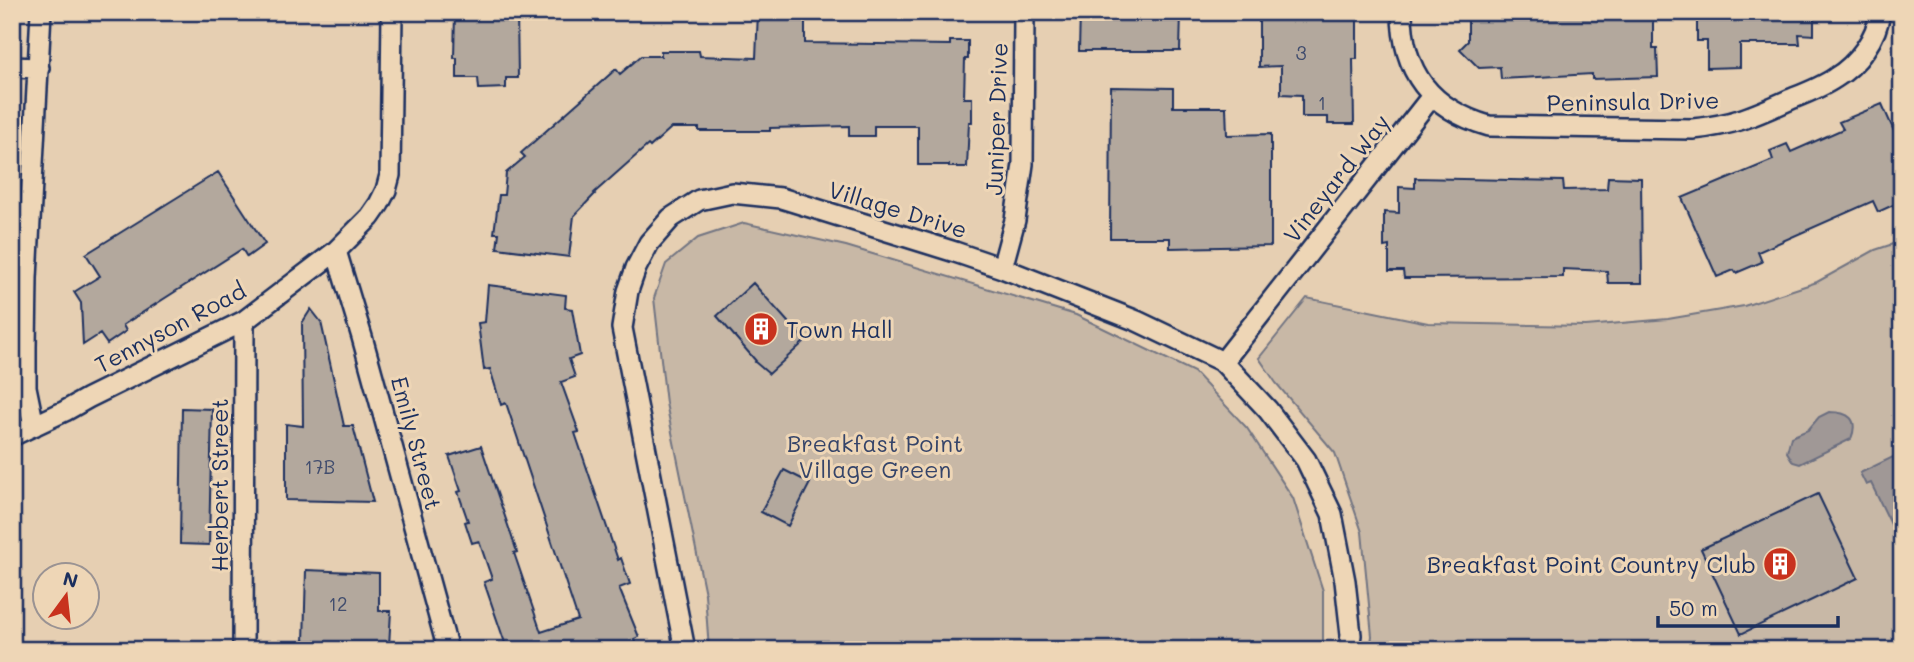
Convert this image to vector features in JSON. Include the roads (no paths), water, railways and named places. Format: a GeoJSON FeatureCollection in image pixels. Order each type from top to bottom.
{"type":"FeatureCollection","features":[{"type":"Feature","properties":{"kind":"street"},"geometry":{"type":"LineString","coordinates":[[34,426],[26,387],[26,333],[41,12]]}},
{"type":"Feature","properties":{"kind":"street","name":"Tennyson Road"},"geometry":{"type":"LineString","coordinates":[[12,436],[244,321],[336,250],[370,217],[386,190],[390,175],[392,12]]}},
{"type":"Feature","properties":{"kind":"street","name":"Juniper Drive"},"geometry":{"type":"LineString","coordinates":[[1002,268],[1015,220],[1023,164],[1024,12]]}},
{"type":"Feature","properties":{"kind":"street"},"geometry":{"type":"LineString","coordinates":[[1402,12],[1405,49],[1420,81],[1432,96]]}},
{"type":"Feature","properties":{"kind":"street","name":"Peninsula Drive"},"geometry":{"type":"LineString","coordinates":[[1432,96],[1464,118],[1489,126],[1693,129],[1721,126],[1748,119],[1837,78],[1870,43],[1880,12]]}},
{"type":"Feature","properties":{"kind":"street"},"geometry":{"type":"LineString","coordinates":[[12,67],[38,68]]}},
{"type":"Feature","properties":{"kind":"street","name":"Vineyard Way"},"geometry":{"type":"LineString","coordinates":[[1223,362],[1432,96]]}},
{"type":"Feature","properties":{"kind":"street","name":"Village Drive"},"geometry":{"type":"LineString","coordinates":[[685,650],[622,328],[628,290],[649,243],[671,218],[699,200],[732,193],[781,198],[1002,268],[1137,320],[1223,362],[1268,410],[1306,460],[1332,514],[1345,581],[1351,635],[1349,650]]}},
{"type":"Feature","properties":{"kind":"street","name":"Emily Street"},"geometry":{"type":"LineString","coordinates":[[336,250],[366,349],[448,650]]}},
{"type":"Feature","properties":{"kind":"street","name":"Herbert Street"},"geometry":{"type":"LineString","coordinates":[[243,650],[244,321]]}},
{"type":"Feature","properties":{"kind":"place","name":"Town Hall"},"geometry":{"type":"Point","coordinates":[761,329]}},
{"type":"Feature","properties":{"kind":"place","name":"Breakfast Point Country Club"},"geometry":{"type":"Point","coordinates":[1780,564]}},
{"type":"Feature","properties":{"kind":"park label","name":"Breakfast Point Village Green"},"geometry":{"type":"Point","coordinates":[875,456]}}]}
